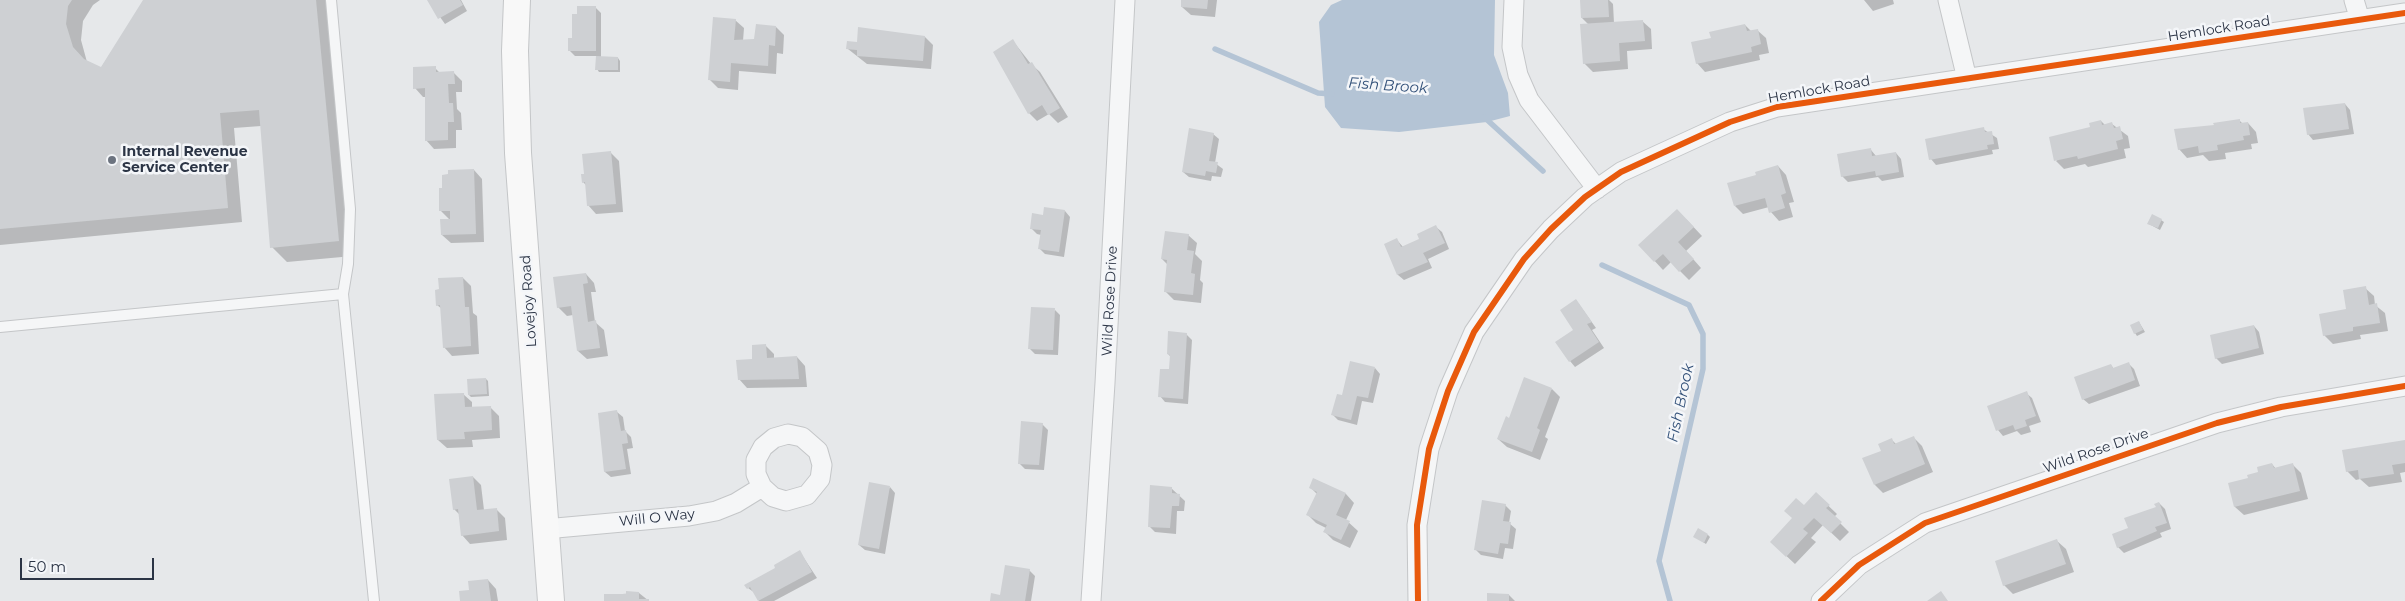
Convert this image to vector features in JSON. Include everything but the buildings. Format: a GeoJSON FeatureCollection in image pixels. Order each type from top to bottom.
{"type":"FeatureCollection","features":[{"type":"Feature","properties":{"kind":"main road","name":"Lovejoy Road"},"geometry":{"type":"LineString","coordinates":[[517,0],[515,51],[518,153],[551,601]]}},
{"type":"Feature","properties":{"kind":"street","name":"Wild Rose Drive"},"geometry":{"type":"LineString","coordinates":[[1091,601],[1105,383],[1125,0]]}},
{"type":"Feature","properties":{"kind":"street"},"geometry":{"type":"LineString","coordinates":[[1514,0],[1512,47],[1518,75],[1529,100],[1596,189]]}},
{"type":"Feature","properties":{"kind":"street"},"geometry":{"type":"LineString","coordinates":[[1948,0],[1967,79]]}},
{"type":"Feature","properties":{"kind":"street"},"geometry":{"type":"LineString","coordinates":[[2354,0],[2360,20]]}},
{"type":"Feature","properties":{"kind":"street","name":"Hemlock Road"},"geometry":{"type":"LineString","coordinates":[[1418,601],[1418,525],[1429,449],[1448,390],[1474,332],[1524,259],[1550,229],[1596,189],[1621,172],[1664,150],[1739,119],[1777,108],[2405,13]]}},
{"type":"Feature","properties":{"kind":"street","name":"Wild Rose Drive"},"geometry":{"type":"LineString","coordinates":[[1821,601],[1858,565],[1888,545],[1934,520],[2217,423],[2281,407],[2405,386]]}},
{"type":"Feature","properties":{"kind":"street","name":"Will O Way"},"geometry":{"type":"LineString","coordinates":[[545,529],[702,514],[726,508],[762,487]]}},
{"type":"Feature","properties":{"kind":"lane"},"geometry":{"type":"LineString","coordinates":[[331,0],[350,209],[348,264],[343,294],[374,601]]}},
{"type":"Feature","properties":{"kind":"lane"},"geometry":{"type":"LineString","coordinates":[[0,327],[343,294]]}},
{"type":"Feature","properties":{"kind":"water"},"geometry":{"type":"Polygon","coordinates":[[[1342,0],[1495,0],[1494,55],[1508,93],[1510,116],[1487,122],[1399,132],[1341,128],[1325,107],[1319,22],[1331,5],[1342,0]]]}},
{"type":"Feature","properties":{"kind":"waterway","name":"Fish Brook"},"geometry":{"type":"LineString","coordinates":[[1215,49],[1318,93],[1332,94]]}},
{"type":"Feature","properties":{"kind":"waterway","name":"Fish Brook"},"geometry":{"type":"LineString","coordinates":[[1484,117],[1543,171]]}},
{"type":"Feature","properties":{"kind":"waterway","name":"Fish Brook"},"geometry":{"type":"LineString","coordinates":[[1602,265],[1689,305],[1703,334],[1703,369],[1659,561],[1670,601]]}},
{"type":"Feature","properties":{"kind":"cycle path"},"geometry":{"type":"LineString","coordinates":[[1418,601],[1417,525],[1429,449],[1448,391],[1474,332],[1524,259],[1551,229],[1585,197],[1621,172],[1730,122],[1777,107],[2405,13]]}},
{"type":"Feature","properties":{"kind":"cycle path"},"geometry":{"type":"LineString","coordinates":[[1821,601],[1859,565],[1925,523],[2217,423],[2281,407],[2405,386]]}},
{"type":"Feature","properties":{"kind":"place","name":"Internal Revenue Service Center"},"geometry":{"type":"Point","coordinates":[112,160]}}]}
